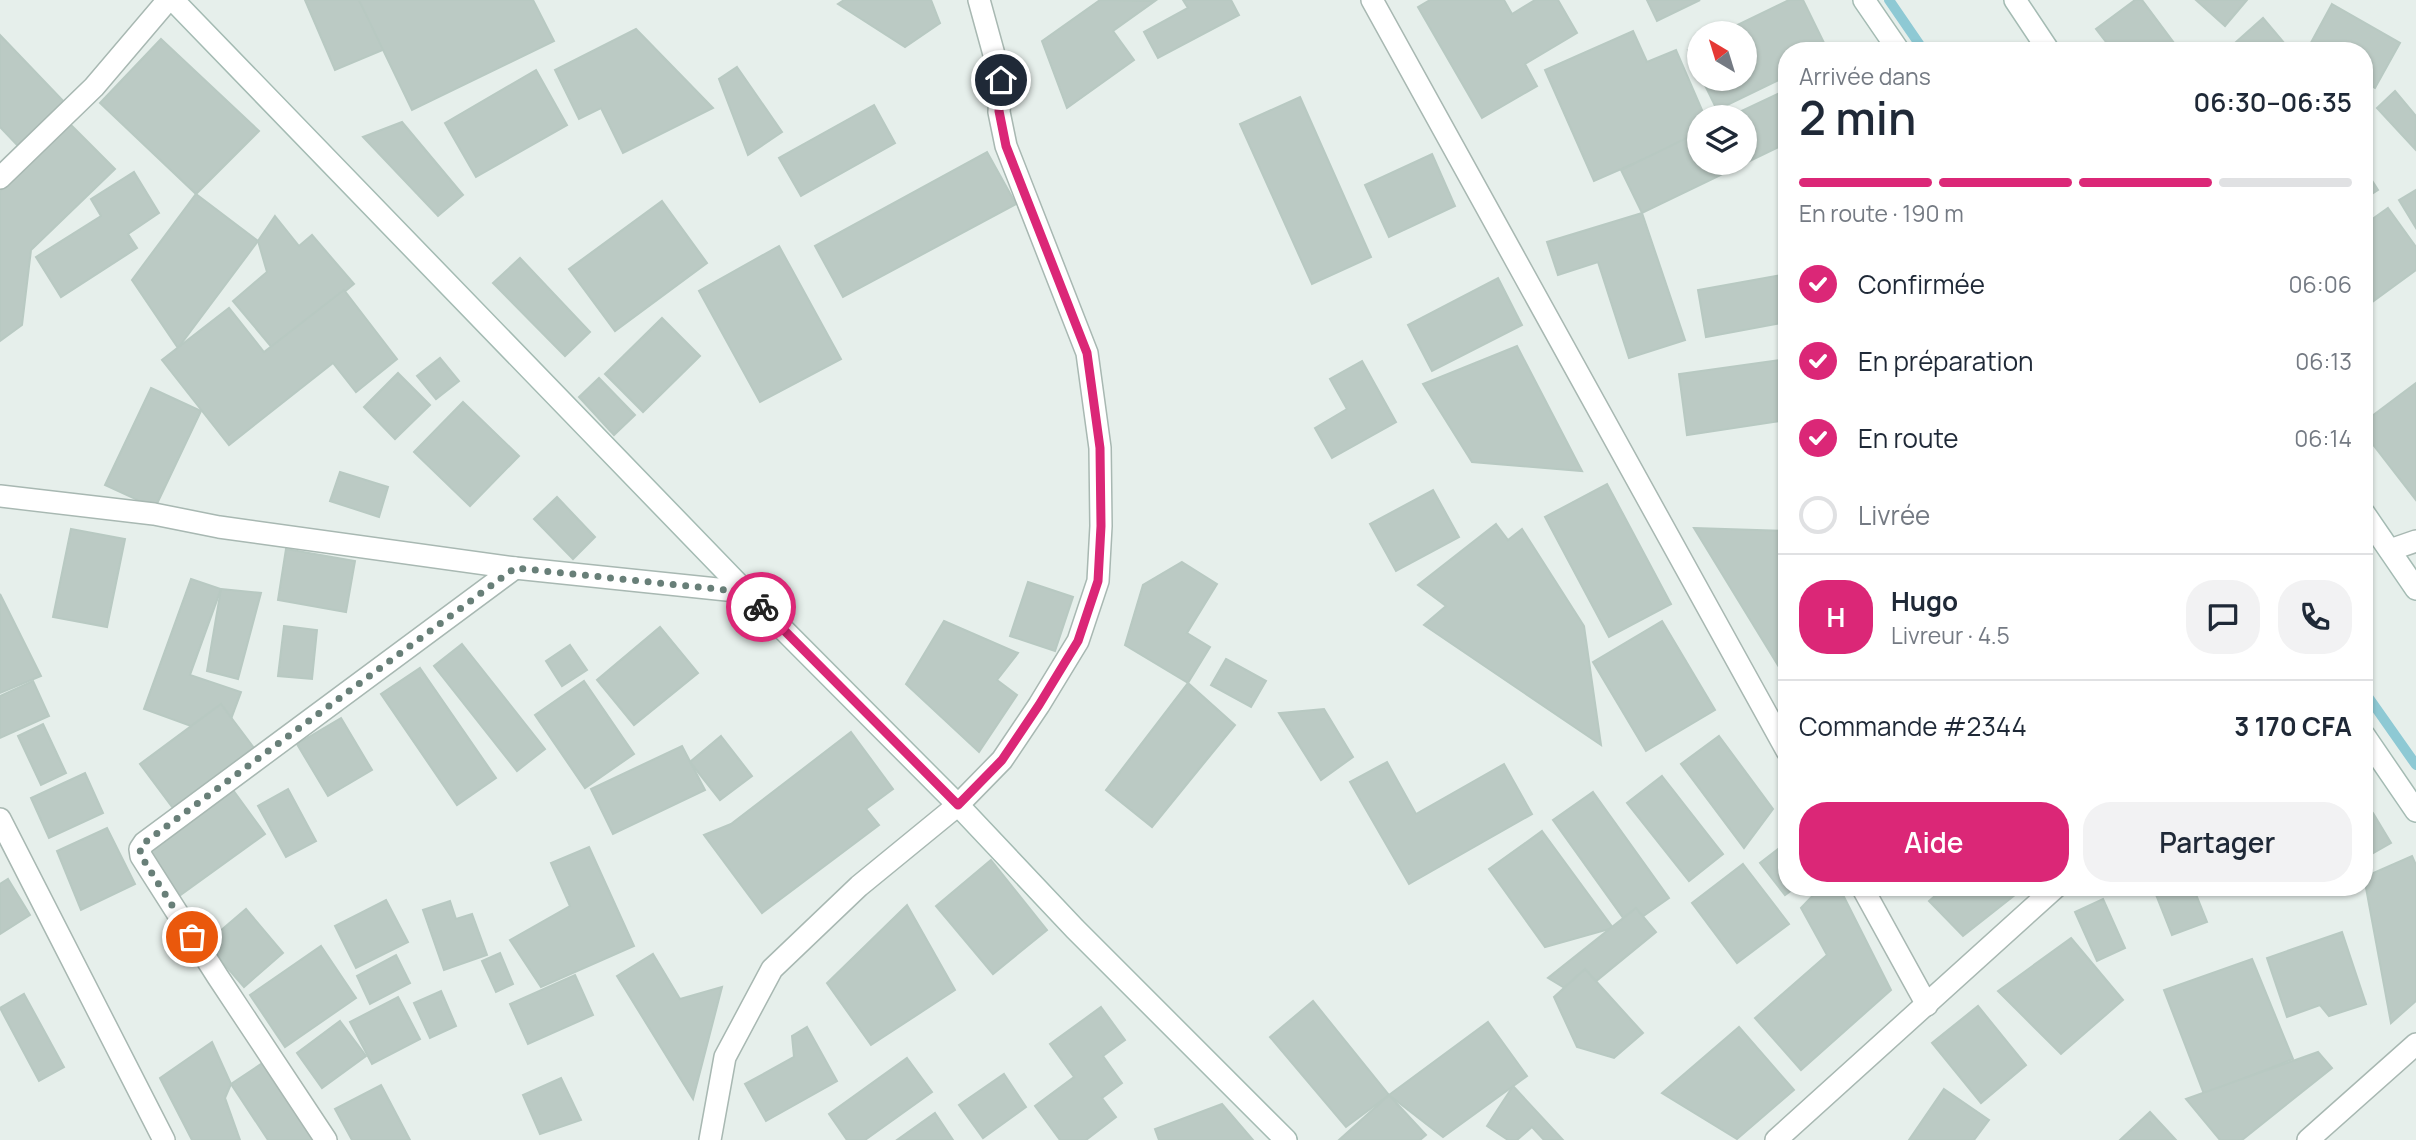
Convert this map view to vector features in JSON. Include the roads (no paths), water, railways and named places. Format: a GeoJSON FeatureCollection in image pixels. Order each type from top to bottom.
{"type":"FeatureCollection","features":[{"type":"Feature","properties":{"kind":"street"},"geometry":{"type":"LineString","coordinates":[[0,178],[94,87],[168,0]]}},
{"type":"Feature","properties":{"kind":"street"},"geometry":{"type":"LineString","coordinates":[[173,0],[746,592],[958,805],[1075,929],[1286,1140]]}},
{"type":"Feature","properties":{"kind":"street"},"geometry":{"type":"LineString","coordinates":[[1371,0],[1778,735]]}},
{"type":"Feature","properties":{"kind":"street"},"geometry":{"type":"LineString","coordinates":[[1864,0],[1893,42]]}},
{"type":"Feature","properties":{"kind":"street"},"geometry":{"type":"LineString","coordinates":[[2015,0],[2043,42]]}},
{"type":"Feature","properties":{"kind":"street"},"geometry":{"type":"LineString","coordinates":[[710,1140],[725,1057],[772,969],[859,886],[958,805],[1002,760],[1078,641],[1098,581],[1101,526],[1100,448],[1087,353],[1006,146],[999,111],[1001,80],[988,4]]}},
{"type":"Feature","properties":{"kind":"street"},"geometry":{"type":"LineString","coordinates":[[0,496],[154,514],[219,527],[515,568],[746,592]]}},
{"type":"Feature","properties":{"kind":"street"},"geometry":{"type":"LineString","coordinates":[[2373,526],[2416,589]]}},
{"type":"Feature","properties":{"kind":"street"},"geometry":{"type":"LineString","coordinates":[[2390,550],[2416,541]]}},
{"type":"Feature","properties":{"kind":"street"},"geometry":{"type":"LineString","coordinates":[[327,1140],[218,977],[141,856],[140,849],[144,843],[515,568]]}},
{"type":"Feature","properties":{"kind":"street"},"geometry":{"type":"LineString","coordinates":[[2373,748],[2416,811]]}},
{"type":"Feature","properties":{"kind":"street"},"geometry":{"type":"LineString","coordinates":[[0,819],[164,1140]]}},
{"type":"Feature","properties":{"kind":"street"},"geometry":{"type":"LineString","coordinates":[[1867,896],[1927,1005]]}},
{"type":"Feature","properties":{"kind":"street"},"geometry":{"type":"LineString","coordinates":[[1776,1140],[2046,896]]}},
{"type":"Feature","properties":{"kind":"street"},"geometry":{"type":"LineString","coordinates":[[2308,1140],[2416,1044]]}},
{"type":"Feature","properties":{"kind":"waterway"},"geometry":{"type":"LineString","coordinates":[[1889,0],[1918,42]]}},
{"type":"Feature","properties":{"kind":"waterway"},"geometry":{"type":"LineString","coordinates":[[2373,704],[2416,765]]}}]}
